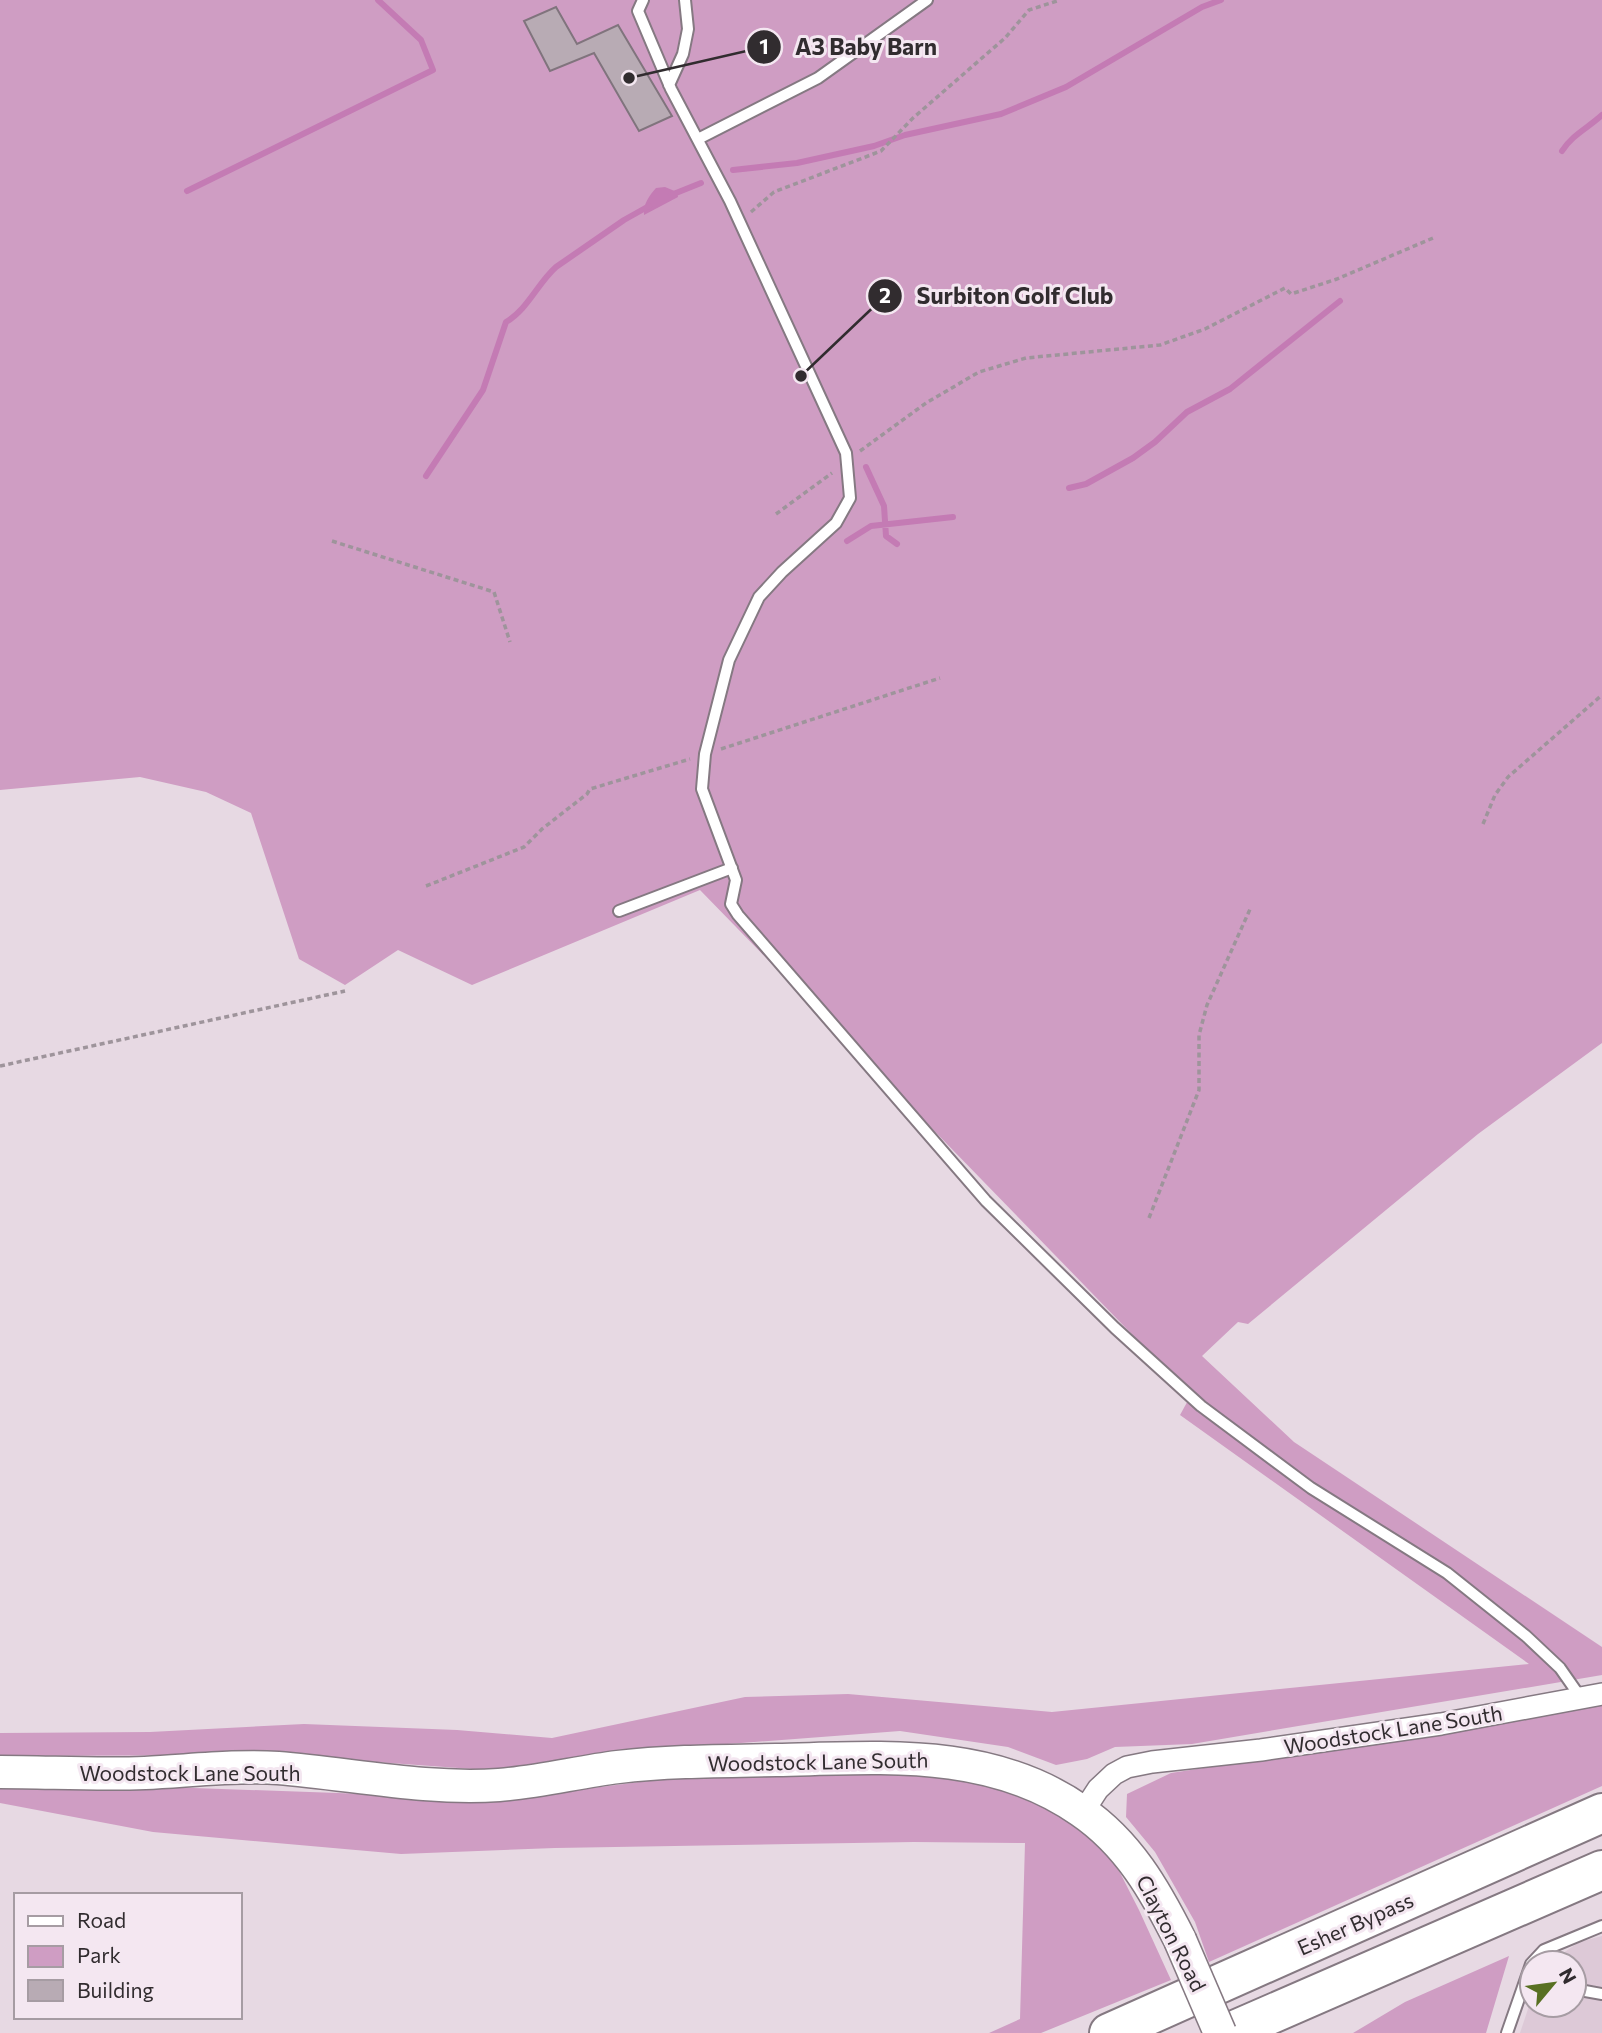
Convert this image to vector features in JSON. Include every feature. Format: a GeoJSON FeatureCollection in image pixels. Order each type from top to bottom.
{"type":"FeatureCollection","features":[{"type":"Feature","properties":{"kind":"highway","name":"Esher Bypass"},"geometry":{"type":"LineString","coordinates":[[1109,2033],[1602,1813]]}},
{"type":"Feature","properties":{"kind":"highway"},"geometry":{"type":"LineString","coordinates":[[1228,2033],[1602,1870]]}},
{"type":"Feature","properties":{"kind":"street","name":"Woodstock Lane South"},"geometry":{"type":"LineString","coordinates":[[0,1772],[130,1773],[275,1768],[420,1784],[499,1785],[621,1766],[898,1757],[948,1760],[1001,1772],[1052,1792],[1083,1812],[1098,1789],[1114,1774],[1127,1767],[1441,1724],[1592,1696]]}},
{"type":"Feature","properties":{"kind":"street","name":"Clayton Road"},"geometry":{"type":"LineString","coordinates":[[1083,1812],[1111,1835],[1151,1884],[1180,1940],[1220,2033]]}},
{"type":"Feature","properties":{"kind":"lane"},"geometry":{"type":"LineString","coordinates":[[643,0],[638,11],[669,85],[739,222],[846,453],[850,498],[836,523],[759,597],[729,660],[705,754],[702,789],[736,880],[731,904],[986,1201],[1115,1328],[1201,1406],[1311,1488],[1447,1573],[1526,1636],[1592,1696]]}},
{"type":"Feature","properties":{"kind":"lane"},"geometry":{"type":"LineString","coordinates":[[669,85],[682,54],[688,29],[685,0]]}},
{"type":"Feature","properties":{"kind":"lane"},"geometry":{"type":"LineString","coordinates":[[698,139],[818,78],[927,0]]}},
{"type":"Feature","properties":{"kind":"lane"},"geometry":{"type":"LineString","coordinates":[[619,911],[732,868]]}},
{"type":"Feature","properties":{"kind":"lane"},"geometry":{"type":"LineString","coordinates":[[1546,1949],[1602,1926]]}},
{"type":"Feature","properties":{"kind":"lane"},"geometry":{"type":"LineString","coordinates":[[1507,2033],[1518,2007]]}},
{"type":"Feature","properties":{"kind":"path"},"geometry":{"type":"LineString","coordinates":[[739,222],[774,192],[881,151],[909,122],[1005,37],[1029,10],[1060,0]]}},
{"type":"Feature","properties":{"kind":"path"},"geometry":{"type":"LineString","coordinates":[[852,458],[926,403],[979,372],[1026,358],[1160,345],[1205,329],[1286,288],[1291,294],[1337,279],[1433,239]]}},
{"type":"Feature","properties":{"kind":"path"},"geometry":{"type":"LineString","coordinates":[[776,514],[841,466]]}},
{"type":"Feature","properties":{"kind":"path"},"geometry":{"type":"LineString","coordinates":[[332,541],[494,592],[510,642]]}},
{"type":"Feature","properties":{"kind":"path"},"geometry":{"type":"LineString","coordinates":[[426,886],[524,847],[590,789],[940,678]]}},
{"type":"Feature","properties":{"kind":"path"},"geometry":{"type":"LineString","coordinates":[[1483,824],[1495,795],[1508,777],[1602,695]]}},
{"type":"Feature","properties":{"kind":"path"},"geometry":{"type":"LineString","coordinates":[[1149,1217],[1199,1090],[1199,1035],[1207,1005],[1251,908]]}},
{"type":"Feature","properties":{"kind":"path"},"geometry":{"type":"LineString","coordinates":[[0,1066],[345,991]]}},
{"type":"Feature","properties":{"kind":"shaded area"},"geometry":{"type":"Polygon","coordinates":[[[665,187],[677,192],[678,197],[644,215],[651,194],[656,188],[665,187]]]}},
{"type":"Feature","properties":{"kind":"shaded area"},"geometry":{"type":"Polygon","coordinates":[[[1602,1936],[1602,2033],[1520,2033],[1525,2019],[1588,2019],[1588,1949],[1569,1949],[1579,1942],[1602,1936]]]}},
{"type":"Feature","properties":{"kind":"green space"},"geometry":{"type":"Polygon","coordinates":[[[0,0],[1602,0],[1602,1043],[1478,1134],[1248,1324],[1238,1322],[1202,1356],[1294,1442],[1602,1647],[1602,1675],[1192,1744],[1115,1747],[1087,1759],[1056,1765],[1008,1747],[900,1731],[648,1750],[500,1771],[280,1755],[0,1756],[0,1733],[150,1732],[304,1724],[457,1730],[552,1738],[745,1697],[848,1694],[1052,1712],[1529,1664],[1180,1415],[1191,1395],[700,890],[472,985],[398,950],[345,985],[299,959],[251,813],[206,792],[140,777],[0,790],[0,0]]]}},
{"type":"Feature","properties":{"kind":"green space"},"geometry":{"type":"Polygon","coordinates":[[[1602,1704],[1602,1786],[1209,1962],[1195,1922],[1155,1852],[1126,1817],[1127,1794],[1171,1773],[1497,1723],[1602,1704]]]}},
{"type":"Feature","properties":{"kind":"green space"},"geometry":{"type":"Polygon","coordinates":[[[784,1772],[965,1774],[1019,1788],[1092,1837],[1112,1857],[1171,1980],[1041,2033],[989,2033],[1020,2019],[1025,1843],[914,1842],[555,1848],[401,1854],[153,1832],[0,1803],[0,1781],[504,1799],[656,1780],[784,1772]]]}},
{"type":"Feature","properties":{"kind":"green space"},"geometry":{"type":"Polygon","coordinates":[[[1509,1956],[1486,2033],[1353,2033],[1405,2002],[1509,1956]]]}},
{"type":"Feature","properties":{"kind":"building"},"geometry":{"type":"Polygon","coordinates":[[[556,7],[577,44],[618,25],[672,116],[639,131],[594,53],[550,71],[524,21],[556,7]]]}},
{"type":"Feature","properties":{"kind":"waterway"},"geometry":{"type":"LineString","coordinates":[[187,191],[433,70],[421,40],[378,0]]}},
{"type":"Feature","properties":{"kind":"waterway"},"geometry":{"type":"LineString","coordinates":[[733,170],[797,163],[1001,114],[1066,87],[1202,7],[1221,0]]}},
{"type":"Feature","properties":{"kind":"waterway"},"geometry":{"type":"LineString","coordinates":[[1562,151],[1575,136],[1602,115]]}},
{"type":"Feature","properties":{"kind":"waterway"},"geometry":{"type":"LineString","coordinates":[[671,195],[701,183]]}},
{"type":"Feature","properties":{"kind":"waterway"},"geometry":{"type":"LineString","coordinates":[[426,476],[483,390],[506,322],[514,317],[556,267],[649,206]]}},
{"type":"Feature","properties":{"kind":"waterway"},"geometry":{"type":"LineString","coordinates":[[1069,488],[1086,484],[1133,458],[1187,412],[1230,389],[1340,301]]}},
{"type":"Feature","properties":{"kind":"waterway"},"geometry":{"type":"LineString","coordinates":[[866,467],[884,506],[886,536],[897,544]]}},
{"type":"Feature","properties":{"kind":"waterway"},"geometry":{"type":"LineString","coordinates":[[847,541],[871,526],[953,517]]}},
{"type":"Feature","properties":{"kind":"place","name":"A3 Baby Barn"},"geometry":{"type":"Point","coordinates":[629,78]}},
{"type":"Feature","properties":{"kind":"place","name":"Surbiton Golf Club"},"geometry":{"type":"Point","coordinates":[801,376]}}]}
